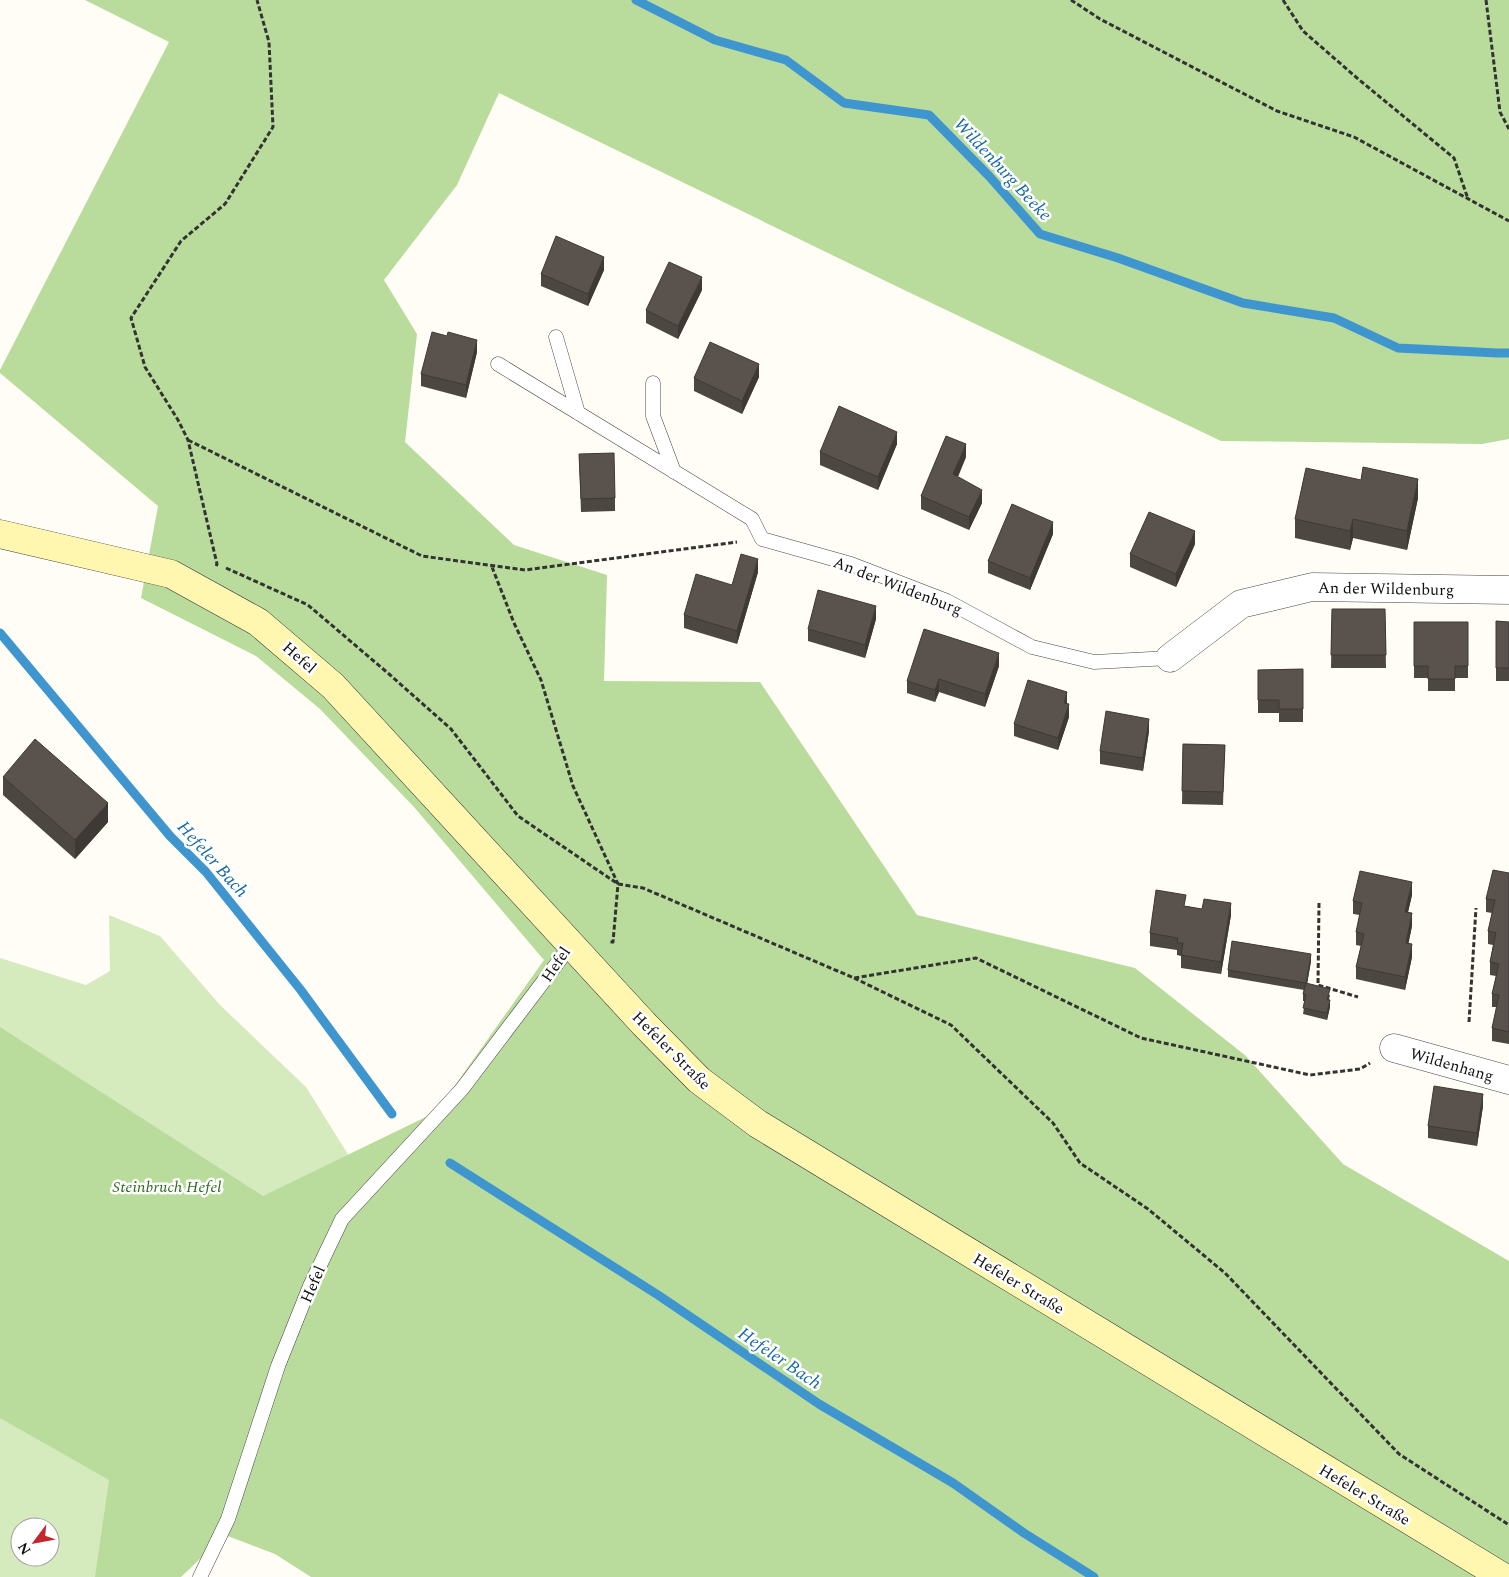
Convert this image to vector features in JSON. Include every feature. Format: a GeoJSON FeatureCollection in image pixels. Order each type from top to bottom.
{"type":"FeatureCollection","features":[{"type":"Feature","properties":{"kind":"main road","name":"Hefel"},"geometry":{"type":"LineString","coordinates":[[0,534],[171,574],[258,622],[333,686],[571,944]]}},
{"type":"Feature","properties":{"kind":"main road","name":"Hefeler Straße"},"geometry":{"type":"LineString","coordinates":[[571,944],[699,1080],[758,1124],[1503,1577]]}},
{"type":"Feature","properties":{"kind":"street","name":"An der Wildenburg"},"geometry":{"type":"LineString","coordinates":[[1170,658],[1241,604],[1312,587],[1509,590]]}},
{"type":"Feature","properties":{"kind":"street","name":"Wildenhang"},"geometry":{"type":"LineString","coordinates":[[1394,1048],[1509,1080]]}},
{"type":"Feature","properties":{"kind":"lane"},"geometry":{"type":"LineString","coordinates":[[556,337],[578,413]]}},
{"type":"Feature","properties":{"kind":"lane"},"geometry":{"type":"LineString","coordinates":[[498,364],[752,519],[762,539]]}},
{"type":"Feature","properties":{"kind":"lane"},"geometry":{"type":"LineString","coordinates":[[653,383],[653,416],[674,472]]}},
{"type":"Feature","properties":{"kind":"lane","name":"An der Wildenburg"},"geometry":{"type":"LineString","coordinates":[[762,539],[851,564],[947,601],[1032,647],[1094,662],[1170,658]]}},
{"type":"Feature","properties":{"kind":"lane","name":"Hefel"},"geometry":{"type":"LineString","coordinates":[[200,1577],[228,1519],[278,1366],[310,1286],[342,1219],[462,1089],[571,944]]}},
{"type":"Feature","properties":{"kind":"path"},"geometry":{"type":"LineString","coordinates":[[207,594],[217,564],[188,440],[178,420],[145,367],[131,318],[181,241],[225,204],[273,128],[269,42],[257,0]]}},
{"type":"Feature","properties":{"kind":"path"},"geometry":{"type":"LineString","coordinates":[[1070,0],[1100,19],[1277,111],[1354,137],[1509,221]]}},
{"type":"Feature","properties":{"kind":"path"},"geometry":{"type":"LineString","coordinates":[[1284,0],[1303,31],[1454,158],[1468,198]]}},
{"type":"Feature","properties":{"kind":"path"},"geometry":{"type":"LineString","coordinates":[[1486,0],[1500,112],[1509,129]]}},
{"type":"Feature","properties":{"kind":"path"},"geometry":{"type":"LineString","coordinates":[[188,440],[422,556],[525,570],[762,539]]}},
{"type":"Feature","properties":{"kind":"path"},"geometry":{"type":"LineString","coordinates":[[217,564],[308,605],[451,729],[518,816],[618,884],[643,888],[854,978],[951,1025],[1054,1123],[1080,1163],[1148,1209],[1225,1273],[1399,1454],[1509,1524]]}},
{"type":"Feature","properties":{"kind":"path"},"geometry":{"type":"LineString","coordinates":[[492,566],[514,623],[541,680],[573,786],[618,884],[613,942],[571,944]]}},
{"type":"Feature","properties":{"kind":"path"},"geometry":{"type":"LineString","coordinates":[[1319,903],[1318,985],[1358,997]]}},
{"type":"Feature","properties":{"kind":"path"},"geometry":{"type":"LineString","coordinates":[[1470,1022],[1476,908]]}},
{"type":"Feature","properties":{"kind":"path"},"geometry":{"type":"LineString","coordinates":[[854,978],[976,958],[1141,1038],[1310,1075],[1360,1068],[1394,1048]]}},
{"type":"Feature","properties":{"kind":"green space"},"geometry":{"type":"Polygon","coordinates":[[[85,0],[1509,0],[1509,439],[1482,444],[1221,441],[900,288],[499,93],[457,185],[384,280],[417,334],[405,442],[514,545],[607,575],[604,681],[760,682],[917,915],[1135,968],[1246,1056],[1343,1164],[1509,1261],[1509,1577],[311,1577],[275,1554],[225,1535],[181,1577],[95,1577],[109,1480],[0,1418],[0,1027],[263,1196],[436,1112],[544,960],[414,807],[320,709],[256,656],[141,598],[158,506],[0,373],[169,42],[85,0]]]}},
{"type":"Feature","properties":{"kind":"green space","name":"Steinbruch Hefel"},"geometry":{"type":"Polygon","coordinates":[[[109,915],[160,936],[220,1005],[306,1087],[359,1172],[173,1577],[0,1577],[0,958],[86,985],[110,971],[109,915]]]}},
{"type":"Feature","properties":{"kind":"building"},"geometry":{"type":"Polygon","coordinates":[[[556,236],[604,257],[588,294],[541,274],[556,236]]]}},
{"type":"Feature","properties":{"kind":"building"},"geometry":{"type":"Polygon","coordinates":[[[669,262],[702,277],[678,326],[646,310],[669,262]]]}},
{"type":"Feature","properties":{"kind":"building"},"geometry":{"type":"Polygon","coordinates":[[[432,332],[447,336],[448,332],[477,340],[466,385],[421,374],[432,332]]]}},
{"type":"Feature","properties":{"kind":"building"},"geometry":{"type":"Polygon","coordinates":[[[710,342],[759,364],[742,401],[694,378],[710,342]]]}},
{"type":"Feature","properties":{"kind":"building"},"geometry":{"type":"Polygon","coordinates":[[[839,406],[897,432],[878,477],[820,452],[839,406]]]}},
{"type":"Feature","properties":{"kind":"building"},"geometry":{"type":"Polygon","coordinates":[[[946,436],[966,444],[953,474],[982,490],[969,517],[921,496],[946,436]]]}},
{"type":"Feature","properties":{"kind":"building"},"geometry":{"type":"Polygon","coordinates":[[[614,453],[615,498],[581,499],[579,454],[614,453]]]}},
{"type":"Feature","properties":{"kind":"building"},"geometry":{"type":"Polygon","coordinates":[[[1363,467],[1418,479],[1407,531],[1353,519],[1350,531],[1295,519],[1306,468],[1361,480],[1363,467]]]}},
{"type":"Feature","properties":{"kind":"building"},"geometry":{"type":"Polygon","coordinates":[[[1012,504],[1053,522],[1030,578],[988,561],[1012,504]]]}},
{"type":"Feature","properties":{"kind":"building"},"geometry":{"type":"Polygon","coordinates":[[[1149,512],[1195,531],[1176,574],[1130,554],[1149,512]]]}},
{"type":"Feature","properties":{"kind":"building"},"geometry":{"type":"Polygon","coordinates":[[[741,554],[758,559],[737,631],[684,615],[696,574],[732,585],[741,554]]]}},
{"type":"Feature","properties":{"kind":"building"},"geometry":{"type":"Polygon","coordinates":[[[818,590],[876,606],[865,645],[808,629],[818,590]]]}},
{"type":"Feature","properties":{"kind":"building"},"geometry":{"type":"Polygon","coordinates":[[[1332,609],[1385,609],[1386,655],[1331,655],[1332,609]]]}},
{"type":"Feature","properties":{"kind":"building"},"geometry":{"type":"Polygon","coordinates":[[[1496,621],[1509,622],[1509,668],[1496,668],[1496,621]]]}},
{"type":"Feature","properties":{"kind":"building"},"geometry":{"type":"Polygon","coordinates":[[[1414,622],[1468,622],[1468,666],[1455,666],[1455,679],[1428,679],[1428,666],[1414,666],[1414,622]]]}},
{"type":"Feature","properties":{"kind":"building"},"geometry":{"type":"Polygon","coordinates":[[[924,629],[999,653],[985,694],[939,679],[935,690],[907,681],[924,629]]]}},
{"type":"Feature","properties":{"kind":"building"},"geometry":{"type":"Polygon","coordinates":[[[1303,669],[1303,709],[1279,709],[1279,700],[1258,700],[1258,670],[1303,669]]]}},
{"type":"Feature","properties":{"kind":"building"},"geometry":{"type":"Polygon","coordinates":[[[1028,680],[1067,692],[1064,703],[1069,704],[1058,738],[1014,724],[1028,680]]]}},
{"type":"Feature","properties":{"kind":"building"},"geometry":{"type":"Polygon","coordinates":[[[1106,711],[1149,719],[1143,758],[1100,751],[1106,711]]]}},
{"type":"Feature","properties":{"kind":"building"},"geometry":{"type":"Polygon","coordinates":[[[35,739],[108,803],[75,840],[3,777],[35,739]]]}},
{"type":"Feature","properties":{"kind":"building"},"geometry":{"type":"Polygon","coordinates":[[[1183,744],[1225,745],[1223,792],[1182,791],[1183,744]]]}},
{"type":"Feature","properties":{"kind":"building"},"geometry":{"type":"Polygon","coordinates":[[[1493,870],[1509,873],[1509,1032],[1492,1028],[1499,995],[1492,994],[1499,964],[1490,962],[1496,933],[1488,931],[1495,900],[1486,899],[1493,870]]]}},
{"type":"Feature","properties":{"kind":"building"},"geometry":{"type":"Polygon","coordinates":[[[1360,871],[1412,882],[1405,912],[1412,913],[1406,943],[1412,944],[1405,977],[1356,967],[1364,934],[1356,932],[1362,903],[1353,901],[1360,871]]]}},
{"type":"Feature","properties":{"kind":"building"},"geometry":{"type":"Polygon","coordinates":[[[1156,890],[1186,895],[1184,906],[1202,909],[1204,899],[1231,903],[1221,962],[1181,955],[1183,943],[1177,943],[1178,938],[1150,933],[1156,890]]]}},
{"type":"Feature","properties":{"kind":"building"},"geometry":{"type":"Polygon","coordinates":[[[1232,941],[1311,954],[1306,983],[1228,970],[1232,941]]]}},
{"type":"Feature","properties":{"kind":"building"},"geometry":{"type":"Polygon","coordinates":[[[1306,983],[1330,989],[1327,1000],[1330,1000],[1327,1013],[1303,1008],[1306,995],[1303,994],[1306,983]]]}},
{"type":"Feature","properties":{"kind":"building"},"geometry":{"type":"Polygon","coordinates":[[[1434,1086],[1483,1094],[1477,1133],[1428,1126],[1434,1086]]]}},
{"type":"Feature","properties":{"kind":"waterway","name":"Wildenburg Beeke"},"geometry":{"type":"LineString","coordinates":[[636,0],[715,40],[786,60],[844,103],[929,115],[989,176],[1040,234],[1118,258],[1243,303],[1334,318],[1398,348],[1509,353]]}},
{"type":"Feature","properties":{"kind":"waterway","name":"Hefeler Bach"},"geometry":{"type":"LineString","coordinates":[[0,633],[170,836],[206,872],[300,989],[392,1114]]}},
{"type":"Feature","properties":{"kind":"waterway","name":"Hefeler Bach"},"geometry":{"type":"LineString","coordinates":[[450,1163],[658,1295],[819,1404],[953,1483],[1024,1533],[1094,1577]]}}]}
